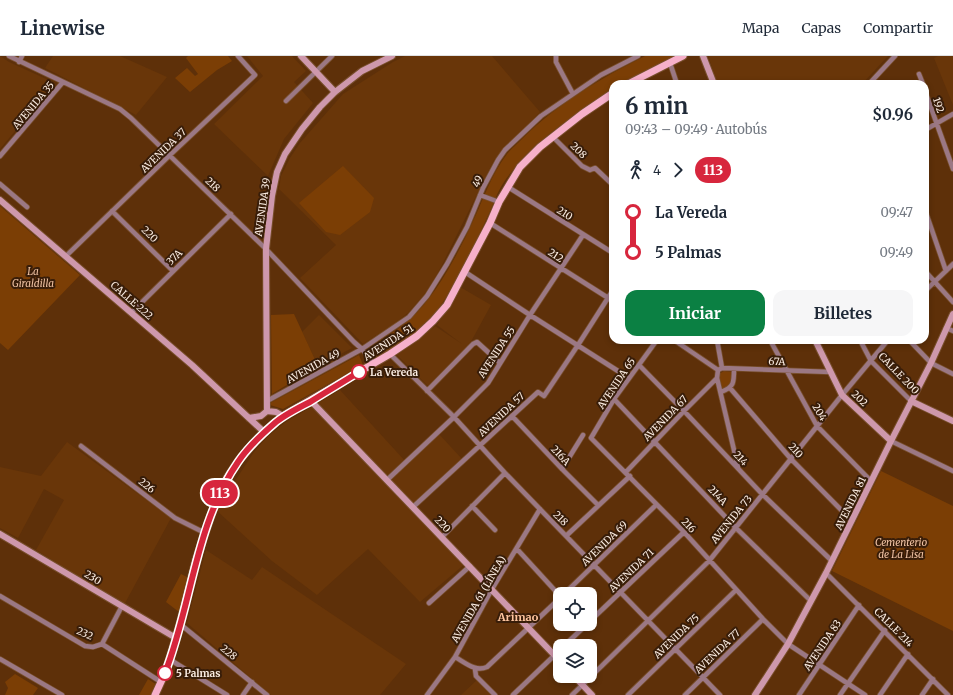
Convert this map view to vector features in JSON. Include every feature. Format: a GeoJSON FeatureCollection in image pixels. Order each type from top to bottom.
{"type":"FeatureCollection","features":[{"type":"Feature","properties":{"kind":"main road"},"geometry":{"type":"LineString","coordinates":[[636,80],[683,56]]}},
{"type":"Feature","properties":{"kind":"main road","name":"AVENIDA 51"},"geometry":{"type":"LineString","coordinates":[[155,695],[176,638],[196,560],[205,533],[218,497],[227,478],[239,460],[262,430],[283,416],[390,354],[417,336],[433,321],[447,305],[490,223],[499,202],[520,167],[553,137],[582,114],[609,96]]}},
{"type":"Feature","properties":{"kind":"street","name":"218"},"geometry":{"type":"LineString","coordinates":[[9,56],[120,109],[131,118],[266,249],[374,364]]}},
{"type":"Feature","properties":{"kind":"street"},"geometry":{"type":"LineString","coordinates":[[19,62],[22,56]]}},
{"type":"Feature","properties":{"kind":"street","name":"AVENIDA 37"},"geometry":{"type":"LineString","coordinates":[[66,256],[255,75],[238,56]]}},
{"type":"Feature","properties":{"kind":"street"},"geometry":{"type":"LineString","coordinates":[[301,56],[335,92]]}},
{"type":"Feature","properties":{"kind":"street"},"geometry":{"type":"LineString","coordinates":[[286,101],[332,56]]}},
{"type":"Feature","properties":{"kind":"street","name":"AVENIDA 39"},"geometry":{"type":"LineString","coordinates":[[267,411],[266,249],[272,196],[277,172],[285,154],[302,128],[320,107],[335,92],[362,71],[392,56]]}},
{"type":"Feature","properties":{"kind":"street"},"geometry":{"type":"LineString","coordinates":[[556,56],[556,62],[573,94]]}},
{"type":"Feature","properties":{"kind":"street","name":"49"},"geometry":{"type":"LineString","coordinates":[[367,346],[409,317],[427,296],[447,264],[467,227],[480,195],[498,160],[505,150],[541,116],[601,76],[638,56]]}},
{"type":"Feature","properties":{"kind":"street"},"geometry":{"type":"LineString","coordinates":[[703,56],[712,80]]}},
{"type":"Feature","properties":{"kind":"street"},"geometry":{"type":"LineString","coordinates":[[872,80],[894,56]]}},
{"type":"Feature","properties":{"kind":"street"},"geometry":{"type":"LineString","coordinates":[[670,63],[676,80]]}},
{"type":"Feature","properties":{"kind":"street"},"geometry":{"type":"LineString","coordinates":[[919,74],[921,80]]}},
{"type":"Feature","properties":{"kind":"street","name":"AVENIDA 35"},"geometry":{"type":"LineString","coordinates":[[0,156],[63,82]]}},
{"type":"Feature","properties":{"kind":"street","name":"192"},"geometry":{"type":"LineString","coordinates":[[929,103],[953,169]]}},
{"type":"Feature","properties":{"kind":"street"},"geometry":{"type":"LineString","coordinates":[[929,128],[953,114]]}},
{"type":"Feature","properties":{"kind":"street","name":"208"},"geometry":{"type":"LineString","coordinates":[[553,137],[582,166],[590,170],[596,168],[609,181]]}},
{"type":"Feature","properties":{"kind":"street"},"geometry":{"type":"LineString","coordinates":[[0,184],[27,207]]}},
{"type":"Feature","properties":{"kind":"street","name":"210"},"geometry":{"type":"LineString","coordinates":[[508,187],[609,251]]}},
{"type":"Feature","properties":{"kind":"street"},"geometry":{"type":"LineString","coordinates":[[480,195],[499,202]]}},
{"type":"Feature","properties":{"kind":"street","name":"CALLE 222"},"geometry":{"type":"LineString","coordinates":[[0,200],[132,312],[262,430]]}},
{"type":"Feature","properties":{"kind":"street","name":"220"},"geometry":{"type":"LineString","coordinates":[[112,211],[173,271]]}},
{"type":"Feature","properties":{"kind":"street","name":"37A"},"geometry":{"type":"LineString","coordinates":[[132,312],[231,214]]}},
{"type":"Feature","properties":{"kind":"street"},"geometry":{"type":"LineString","coordinates":[[929,222],[946,271]]}},
{"type":"Feature","properties":{"kind":"street","name":"212"},"geometry":{"type":"LineString","coordinates":[[490,223],[608,298]]}},
{"type":"Feature","properties":{"kind":"street","name":"AVENIDA 55"},"geometry":{"type":"LineString","coordinates":[[387,480],[488,383],[530,315],[583,235]]}},
{"type":"Feature","properties":{"kind":"street"},"geometry":{"type":"LineString","coordinates":[[929,287],[953,264]]}},
{"type":"Feature","properties":{"kind":"street"},"geometry":{"type":"LineString","coordinates":[[465,272],[629,378]]}},
{"type":"Feature","properties":{"kind":"street"},"geometry":{"type":"LineString","coordinates":[[929,275],[953,302]]}},
{"type":"Feature","properties":{"kind":"street","name":"AVENIDA 57"},"geometry":{"type":"LineString","coordinates":[[413,507],[538,392],[544,396],[608,298]]}},
{"type":"Feature","properties":{"kind":"street","name":"AVENIDA 81"},"geometry":{"type":"LineString","coordinates":[[755,695],[788,644],[832,562],[931,363],[953,314]]}},
{"type":"Feature","properties":{"kind":"street"},"geometry":{"type":"LineString","coordinates":[[946,328],[953,331]]}},
{"type":"Feature","properties":{"kind":"street"},"geometry":{"type":"LineString","coordinates":[[427,390],[473,344],[477,342],[500,363]]}},
{"type":"Feature","properties":{"kind":"street","name":"AVENIDA 65"},"geometry":{"type":"LineString","coordinates":[[591,438],[614,399],[653,344]]}},
{"type":"Feature","properties":{"kind":"street"},"geometry":{"type":"LineString","coordinates":[[680,344],[720,369]]}},
{"type":"Feature","properties":{"kind":"street"},"geometry":{"type":"LineString","coordinates":[[717,344],[720,369],[717,378],[739,468]]}},
{"type":"Feature","properties":{"kind":"street","name":"204"},"geometry":{"type":"LineString","coordinates":[[772,344],[817,426],[871,481]]}},
{"type":"Feature","properties":{"kind":"street","name":"202"},"geometry":{"type":"LineString","coordinates":[[817,344],[842,395],[891,441]]}},
{"type":"Feature","properties":{"kind":"street","name":"CALLE 200"},"geometry":{"type":"LineString","coordinates":[[862,344],[871,361],[911,402],[953,421]]}},
{"type":"Feature","properties":{"kind":"street","name":"AVENIDA 73"},"geometry":{"type":"LineString","coordinates":[[572,695],[709,561],[885,344]]}},
{"type":"Feature","properties":{"kind":"street"},"geometry":{"type":"LineString","coordinates":[[913,344],[931,363],[953,374]]}},
{"type":"Feature","properties":{"kind":"street","name":"AVENIDA 49"},"geometry":{"type":"LineString","coordinates":[[267,402],[367,346]]}},
{"type":"Feature","properties":{"kind":"street","name":"218"},"geometry":{"type":"LineString","coordinates":[[390,354],[454,417],[505,473],[720,695]]}},
{"type":"Feature","properties":{"kind":"street","name":"214"},"geometry":{"type":"LineString","coordinates":[[639,365],[739,468],[762,494],[832,562]]}},
{"type":"Feature","properties":{"kind":"street","name":"67A"},"geometry":{"type":"LineString","coordinates":[[720,369],[831,372]]}},
{"type":"Feature","properties":{"kind":"street"},"geometry":{"type":"LineString","coordinates":[[720,392],[730,388],[734,381],[734,369]]}},
{"type":"Feature","properties":{"kind":"street","name":"AVENIDA 67"},"geometry":{"type":"LineString","coordinates":[[626,472],[717,378]]}},
{"type":"Feature","properties":{"kind":"street","name":"210"},"geometry":{"type":"LineString","coordinates":[[730,388],[791,458],[852,521]]}},
{"type":"Feature","properties":{"kind":"street","name":"214A"},"geometry":{"type":"LineString","coordinates":[[614,399],[736,527],[811,601]]}},
{"type":"Feature","properties":{"kind":"street","name":"220"},"geometry":{"type":"LineString","coordinates":[[311,401],[553,653]]}},
{"type":"Feature","properties":{"kind":"street"},"geometry":{"type":"LineString","coordinates":[[249,418],[261,416],[267,411],[276,412],[283,416]]}},
{"type":"Feature","properties":{"kind":"street"},"geometry":{"type":"LineString","coordinates":[[261,416],[262,430]]}},
{"type":"Feature","properties":{"kind":"street","name":"216A"},"geometry":{"type":"LineString","coordinates":[[512,416],[598,506]]}},
{"type":"Feature","properties":{"kind":"street"},"geometry":{"type":"LineString","coordinates":[[562,470],[584,435]]}},
{"type":"Feature","properties":{"kind":"street","name":"216"},"geometry":{"type":"LineString","coordinates":[[591,438],[684,532],[709,561],[788,644],[864,695]]}},
{"type":"Feature","properties":{"kind":"street"},"geometry":{"type":"LineString","coordinates":[[891,441],[953,471]]}},
{"type":"Feature","properties":{"kind":"street","name":"226"},"geometry":{"type":"LineString","coordinates":[[81,446],[175,518],[205,533]]}},
{"type":"Feature","properties":{"kind":"street"},"geometry":{"type":"LineString","coordinates":[[442,537],[505,473]]}},
{"type":"Feature","properties":{"kind":"street"},"geometry":{"type":"LineString","coordinates":[[566,536],[630,476]]}},
{"type":"Feature","properties":{"kind":"street","name":"AVENIDA 69"},"geometry":{"type":"LineString","coordinates":[[571,587],[656,505]]}},
{"type":"Feature","properties":{"kind":"street"},"geometry":{"type":"LineString","coordinates":[[472,506],[495,530]]}},
{"type":"Feature","properties":{"kind":"street","name":"AVENIDA 61 (LÍNEA)"},"geometry":{"type":"LineString","coordinates":[[427,695],[455,657],[492,589],[540,509]]}},
{"type":"Feature","properties":{"kind":"street","name":"AVENIDA 71"},"geometry":{"type":"LineString","coordinates":[[597,614],[684,532]]}},
{"type":"Feature","properties":{"kind":"street","name":"230"},"geometry":{"type":"LineString","coordinates":[[0,534],[176,638]]}},
{"type":"Feature","properties":{"kind":"street"},"geometry":{"type":"LineString","coordinates":[[517,549],[553,589]]}},
{"type":"Feature","properties":{"kind":"street"},"geometry":{"type":"LineString","coordinates":[[429,603],[470,566]]}},
{"type":"Feature","properties":{"kind":"street","name":"CALLE 214"},"geometry":{"type":"LineString","coordinates":[[826,573],[948,695]]}},
{"type":"Feature","properties":{"kind":"street","name":"AVENIDA 75"},"geometry":{"type":"LineString","coordinates":[[628,695],[736,590]]}},
{"type":"Feature","properties":{"kind":"street","name":"232"},"geometry":{"type":"LineString","coordinates":[[0,596],[85,646],[93,647],[102,644],[161,682]]}},
{"type":"Feature","properties":{"kind":"street"},"geometry":{"type":"LineString","coordinates":[[455,657],[476,669],[487,667],[553,604]]}},
{"type":"Feature","properties":{"kind":"street","name":"AVENIDA 83"},"geometry":{"type":"LineString","coordinates":[[799,695],[859,605]]}},
{"type":"Feature","properties":{"kind":"street"},"geometry":{"type":"LineString","coordinates":[[102,644],[122,606]]}},
{"type":"Feature","properties":{"kind":"street","name":"AVENIDA 77"},"geometry":{"type":"LineString","coordinates":[[685,695],[763,619]]}},
{"type":"Feature","properties":{"kind":"street","name":"228"},"geometry":{"type":"LineString","coordinates":[[180,624],[267,695]]}},
{"type":"Feature","properties":{"kind":"street"},"geometry":{"type":"LineString","coordinates":[[840,695],[884,630]]}},
{"type":"Feature","properties":{"kind":"street"},"geometry":{"type":"LineString","coordinates":[[571,639],[580,631]]}},
{"type":"Feature","properties":{"kind":"street"},"geometry":{"type":"LineString","coordinates":[[880,695],[908,654]]}},
{"type":"Feature","properties":{"kind":"street"},"geometry":{"type":"LineString","coordinates":[[513,695],[553,657]]}},
{"type":"Feature","properties":{"kind":"street"},"geometry":{"type":"LineString","coordinates":[[0,659],[62,695]]}},
{"type":"Feature","properties":{"kind":"street"},"geometry":{"type":"LineString","coordinates":[[169,659],[227,695]]}},
{"type":"Feature","properties":{"kind":"street"},"geometry":{"type":"LineString","coordinates":[[476,669],[476,676],[495,695]]}},
{"type":"Feature","properties":{"kind":"street"},"geometry":{"type":"LineString","coordinates":[[922,695],[933,679]]}},
{"type":"Feature","properties":{"kind":"street"},"geometry":{"type":"LineString","coordinates":[[243,695],[252,682]]}},
{"type":"Feature","properties":{"kind":"street"},"geometry":{"type":"LineString","coordinates":[[582,685],[592,695]]}},
{"type":"Feature","properties":{"kind":"shaded area"},"geometry":{"type":"Polygon","coordinates":[[[0,56],[9,62],[55,83],[0,149],[0,56]]]}},
{"type":"Feature","properties":{"kind":"shaded area"},"geometry":{"type":"Polygon","coordinates":[[[53,56],[120,56],[167,77],[136,115],[45,68],[53,56]]]}},
{"type":"Feature","properties":{"kind":"shaded area"},"geometry":{"type":"Polygon","coordinates":[[[247,56],[292,56],[306,71],[294,82],[313,103],[284,139],[268,176],[214,124],[263,76],[247,56]]]}},
{"type":"Feature","properties":{"kind":"shaded area"},"geometry":{"type":"Polygon","coordinates":[[[405,56],[492,56],[540,112],[494,160],[428,290],[408,313],[390,327],[363,344],[300,278],[336,245],[279,189],[281,176],[300,143],[343,94],[405,56]]]}},
{"type":"Feature","properties":{"kind":"shaded area"},"geometry":{"type":"Polygon","coordinates":[[[708,56],[888,56],[866,80],[717,80],[708,56]]]}},
{"type":"Feature","properties":{"kind":"shaded area"},"geometry":{"type":"Polygon","coordinates":[[[938,56],[953,56],[953,105],[934,58],[938,56]]]}},
{"type":"Feature","properties":{"kind":"shaded area"},"geometry":{"type":"Polygon","coordinates":[[[460,287],[491,305],[468,347],[429,387],[397,355],[435,326],[462,344],[437,325],[460,287]]]}},
{"type":"Feature","properties":{"kind":"shaded area"},"geometry":{"type":"Polygon","coordinates":[[[319,315],[352,348],[318,366],[302,332],[319,315]]]}},
{"type":"Feature","properties":{"kind":"shaded area"},"geometry":{"type":"Polygon","coordinates":[[[340,390],[406,462],[438,433],[462,459],[410,509],[466,563],[420,602],[368,549],[317,595],[272,561],[216,510],[254,452],[268,436],[286,422],[340,390]]]}},
{"type":"Feature","properties":{"kind":"shaded area"},"geometry":{"type":"Polygon","coordinates":[[[67,442],[171,518],[124,605],[36,550],[64,500],[44,489],[18,538],[0,528],[0,467],[41,476],[67,442]]]}},
{"type":"Feature","properties":{"kind":"shaded area"},"geometry":{"type":"Polygon","coordinates":[[[206,550],[252,580],[262,567],[406,664],[380,695],[271,695],[187,623],[206,550]]]}},
{"type":"Feature","properties":{"kind":"shaded area"},"geometry":{"type":"Polygon","coordinates":[[[477,680],[493,695],[461,695],[477,680]]]}},
{"type":"Feature","properties":{"kind":"green space"},"geometry":{"type":"Polygon","coordinates":[[[188,56],[228,56],[232,61],[217,70],[190,92],[175,78],[187,68],[195,76],[198,74],[186,58],[188,56]]]}},
{"type":"Feature","properties":{"kind":"green space"},"geometry":{"type":"Polygon","coordinates":[[[645,56],[678,56],[631,80],[609,80],[609,93],[555,129],[529,152],[503,184],[457,279],[429,321],[398,345],[377,357],[372,355],[370,352],[372,346],[407,322],[420,309],[438,286],[461,246],[492,178],[501,162],[509,152],[550,114],[612,73],[645,56]]]}},
{"type":"Feature","properties":{"kind":"green space"},"geometry":{"type":"Polygon","coordinates":[[[343,166],[374,198],[370,212],[340,235],[326,232],[299,203],[343,166]]]}},
{"type":"Feature","properties":{"kind":"green space","name":"La Giraldilla"},"geometry":{"type":"Polygon","coordinates":[[[0,206],[80,275],[8,350],[0,343],[0,206]]]}},
{"type":"Feature","properties":{"kind":"green space"},"geometry":{"type":"Polygon","coordinates":[[[294,314],[318,366],[272,394],[271,315],[294,314]]]}},
{"type":"Feature","properties":{"kind":"green space"},"geometry":{"type":"Polygon","coordinates":[[[359,355],[363,365],[283,409],[270,405],[270,403],[359,355]]]}},
{"type":"Feature","properties":{"kind":"green space"},"geometry":{"type":"Polygon","coordinates":[[[724,371],[732,372],[732,378],[730,385],[722,389],[719,374],[724,371]]]}},
{"type":"Feature","properties":{"kind":"green space","name":"Cementerio de La Lisa"},"geometry":{"type":"Polygon","coordinates":[[[881,471],[953,506],[953,631],[832,571],[881,471]]]}},
{"type":"Feature","properties":{"kind":"green space"},"geometry":{"type":"Polygon","coordinates":[[[181,574],[189,578],[179,612],[166,602],[181,574]]]}},
{"type":"Feature","properties":{"kind":"green space"},"geometry":{"type":"Polygon","coordinates":[[[15,674],[38,688],[33,695],[5,695],[8,688],[5,682],[15,674]]]}},
{"type":"Feature","properties":{"kind":"green space"},"geometry":{"type":"Polygon","coordinates":[[[148,679],[157,685],[152,695],[139,695],[148,679]]]}},
{"type":"Feature","properties":{"kind":"bus line","name":"113"},"geometry":{"type":"LineString","coordinates":[[165,673],[180,624],[196,560],[213,510],[227,478],[251,446],[264,432],[283,416],[359,372]]}},
{"type":"Feature","properties":{"kind":"place","name":"La Vereda"},"geometry":{"type":"Point","coordinates":[359,372]}},
{"type":"Feature","properties":{"kind":"place","name":"5 Palmas"},"geometry":{"type":"Point","coordinates":[165,673]}},
{"type":"Feature","properties":{"kind":"district","name":"Arimao"},"geometry":{"type":"Point","coordinates":[518,617]}}]}
